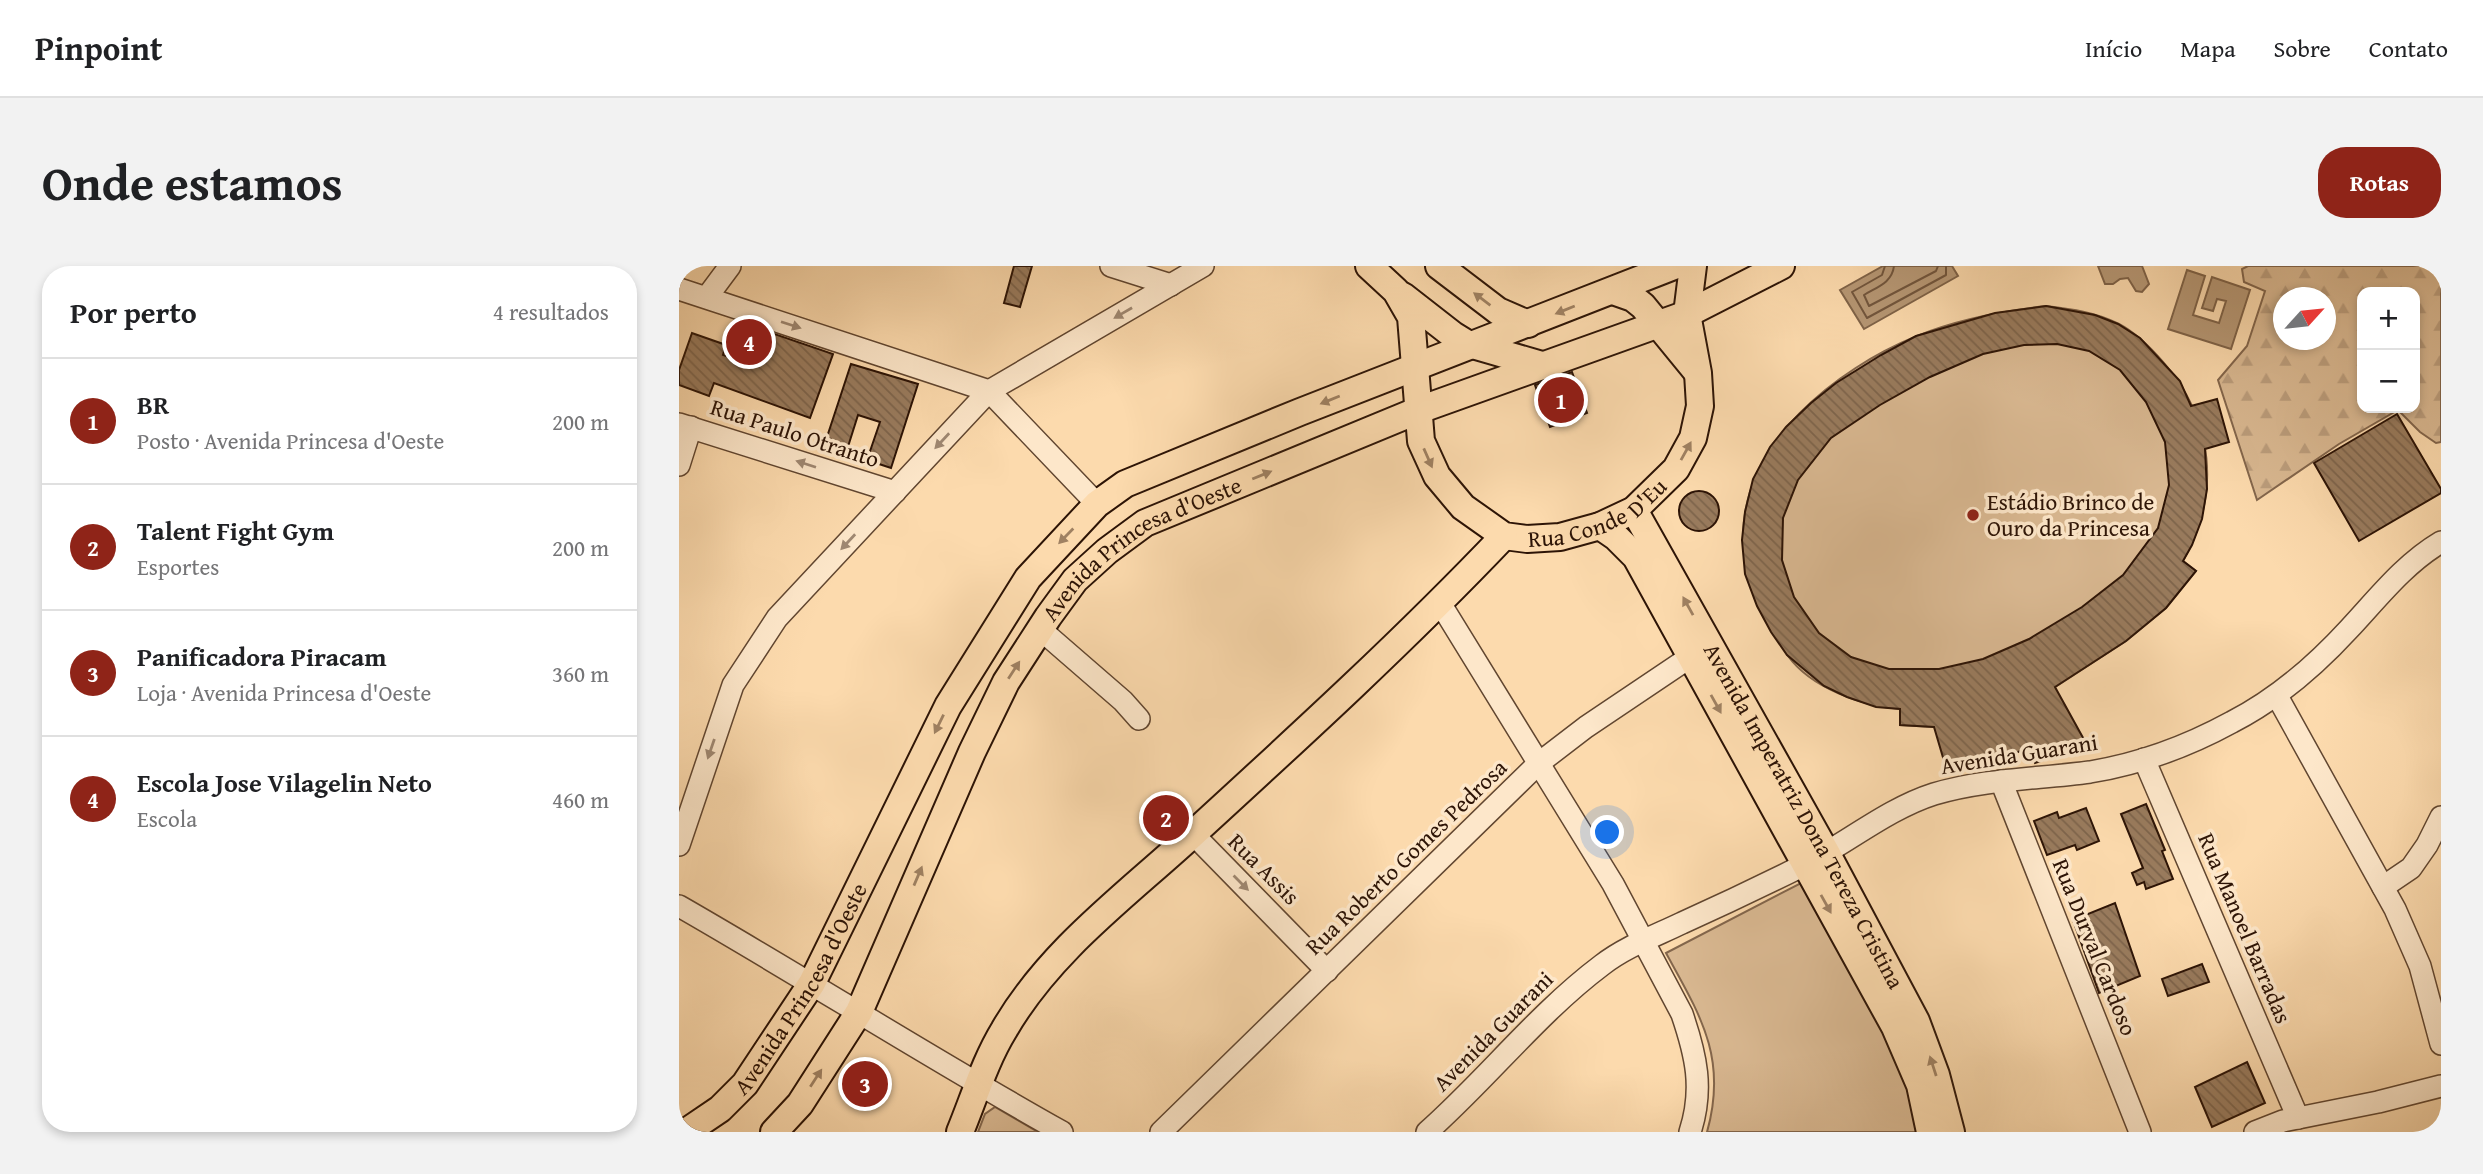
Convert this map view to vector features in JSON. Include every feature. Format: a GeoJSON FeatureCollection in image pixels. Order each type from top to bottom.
{"type":"FeatureCollection","features":[{"type":"Feature","properties":{"kind":"main road"},"geometry":{"type":"LineString","coordinates":[[1369,266],[1453,335],[1473,345],[1546,366]]}},
{"type":"Feature","properties":{"kind":"main road"},"geometry":{"type":"LineString","coordinates":[[1439,266],[1498,311],[1528,324]]}},
{"type":"Feature","properties":{"kind":"main road","name":"Avenida Princesa d'Oeste"},"geometry":{"type":"LineString","coordinates":[[686,1132],[720,1110],[745,1084],[812,983],[948,706],[1028,578],[1097,504],[1125,484],[1365,386],[1674,266]]}},
{"type":"Feature","properties":{"kind":"main road","name":"Rua Conde D'Eu"},"geometry":{"type":"LineString","coordinates":[[1396,290],[1411,317],[1421,441],[1437,476],[1463,507],[1504,536],[1527,539],[1560,537],[1600,526],[1634,510],[1676,469],[1693,438],[1700,406],[1698,373],[1687,314],[1693,266]]}},
{"type":"Feature","properties":{"kind":"main road","name":"Avenida Princesa d'Oeste"},"geometry":{"type":"LineString","coordinates":[[774,1132],[800,1104],[859,1012],[972,752],[1006,682],[1075,580],[1107,551],[1145,523],[1419,410],[1658,326],[1781,266]]}},
{"type":"Feature","properties":{"kind":"main road"},"geometry":{"type":"LineString","coordinates":[[1613,290],[1633,298],[1643,306],[1698,373]]}},
{"type":"Feature","properties":{"kind":"main road"},"geometry":{"type":"LineString","coordinates":[[1365,386],[1377,393],[1383,402],[1385,414],[1381,426]]}},
{"type":"Feature","properties":{"kind":"main road","name":"Avenida Imperatriz Dona Tereza Cristina"},"geometry":{"type":"LineString","coordinates":[[1634,510],[1700,651],[1815,859],[1916,1021],[1936,1075],[1951,1132]]}},
{"type":"Feature","properties":{"kind":"main road","name":"Avenida Imperatriz Dona Tereza Cristina"},"geometry":{"type":"LineString","coordinates":[[1600,526],[1616,537],[1636,557],[1700,651]]}},
{"type":"Feature","properties":{"kind":"main road"},"geometry":{"type":"LineString","coordinates":[[960,1132],[1003,1030],[1042,976],[1102,913],[1193,834],[1440,603],[1504,536]]}},
{"type":"Feature","properties":{"kind":"main road","name":"Avenida Imperatriz Dona Tereza Cristina"},"geometry":{"type":"LineString","coordinates":[[1815,859],[1904,1044],[1920,1086],[1930,1132]]}},
{"type":"Feature","properties":{"kind":"street"},"geometry":{"type":"LineString","coordinates":[[706,297],[730,266]]}},
{"type":"Feature","properties":{"kind":"street"},"geometry":{"type":"LineString","coordinates":[[1111,266],[1171,285]]}},
{"type":"Feature","properties":{"kind":"street"},"geometry":{"type":"LineString","coordinates":[[679,845],[733,684],[777,618],[989,391],[1203,266]]}},
{"type":"Feature","properties":{"kind":"street"},"geometry":{"type":"LineString","coordinates":[[679,289],[989,391],[1097,504]]}},
{"type":"Feature","properties":{"kind":"street"},"geometry":{"type":"LineString","coordinates":[[679,465],[685,426]]}},
{"type":"Feature","properties":{"kind":"street","name":"Rua Paulo Otranto"},"geometry":{"type":"LineString","coordinates":[[685,426],[895,492]]}},
{"type":"Feature","properties":{"kind":"street","name":"Avenida Guarani"},"geometry":{"type":"LineString","coordinates":[[1427,1132],[1575,987],[1604,963],[1642,941],[1815,859],[1898,810],[1931,795],[2001,781],[2092,771],[2144,759],[2190,743],[2233,722],[2277,696],[2314,664],[2400,573],[2441,542]]}},
{"type":"Feature","properties":{"kind":"street"},"geometry":{"type":"LineString","coordinates":[[1440,603],[1613,884],[1682,1014],[1699,1082],[1697,1111],[1690,1132]]}},
{"type":"Feature","properties":{"kind":"street"},"geometry":{"type":"LineString","coordinates":[[1040,629],[1123,701],[1139,719]]}},
{"type":"Feature","properties":{"kind":"street","name":"Rua Roberto Gomes Pedrosa"},"geometry":{"type":"LineString","coordinates":[[1161,1132],[1539,764],[1586,727],[1700,651]]}},
{"type":"Feature","properties":{"kind":"street"},"geometry":{"type":"LineString","coordinates":[[2277,696],[2396,909],[2420,966],[2441,1044]]}},
{"type":"Feature","properties":{"kind":"street","name":"Rua Manoel Barradas"},"geometry":{"type":"LineString","coordinates":[[2144,759],[2298,1118]]}},
{"type":"Feature","properties":{"kind":"street","name":"Rua Durval Cardoso"},"geometry":{"type":"LineString","coordinates":[[2001,781],[2140,1132]]}},
{"type":"Feature","properties":{"kind":"street"},"geometry":{"type":"LineString","coordinates":[[2383,887],[2411,868],[2427,845],[2441,817]]}},
{"type":"Feature","properties":{"kind":"street","name":"Rua Assis"},"geometry":{"type":"LineString","coordinates":[[1193,834],[1327,971]]}},
{"type":"Feature","properties":{"kind":"street"},"geometry":{"type":"LineString","coordinates":[[679,906],[812,983],[979,1086],[1062,1132]]}},
{"type":"Feature","properties":{"kind":"street"},"geometry":{"type":"LineString","coordinates":[[2255,1132],[2283,1121],[2441,1086]]}},
{"type":"Feature","properties":{"kind":"green space"},"geometry":{"type":"Polygon","coordinates":[[[2248,266],[2441,266],[2441,442],[2436,443],[2420,432],[2401,413],[2420,413],[2420,287],[2357,287],[2357,413],[2393,413],[2339,444],[2257,500],[2218,380],[2247,346],[2265,291],[2244,282],[2242,269],[2248,266]]]}},
{"type":"Feature","properties":{"kind":"green space","name":"Estádio Brinco de Ouro da Princesa"},"geometry":{"type":"Polygon","coordinates":[[[2046,306],[2092,314],[2125,328],[2153,351],[2180,384],[2202,433],[2206,458],[2207,484],[2203,510],[2183,561],[2196,571],[2166,608],[2126,641],[2055,687],[1934,727],[1900,725],[1900,709],[1870,704],[1838,693],[1810,677],[1788,656],[1744,544],[1747,502],[1759,470],[1777,440],[1800,413],[1826,389],[1856,368],[1886,350],[1948,325],[1997,313],[2046,306]]]}},
{"type":"Feature","properties":{"kind":"green space"},"geometry":{"type":"Polygon","coordinates":[[[1803,882],[1887,1028],[1923,1132],[1707,1132],[1713,1106],[1712,1059],[1699,1017],[1666,953],[1803,882]]]}},
{"type":"Feature","properties":{"kind":"green space"},"geometry":{"type":"Polygon","coordinates":[[[995,1107],[1038,1132],[978,1132],[985,1114],[995,1107]]]}},
{"type":"Feature","properties":{"kind":"water"},"geometry":{"type":"Polygon","coordinates":[[[1883,266],[1952,266],[1958,276],[1864,329],[1840,290],[1883,266]]]}},
{"type":"Feature","properties":{"kind":"water"},"geometry":{"type":"Polygon","coordinates":[[[2098,266],[2142,266],[2149,284],[2142,292],[2136,291],[2128,278],[2105,284],[2098,266]]]}},
{"type":"Feature","properties":{"kind":"water"},"geometry":{"type":"Polygon","coordinates":[[[2187,270],[2205,276],[2193,315],[2219,323],[2226,301],[2217,299],[2213,311],[2202,308],[2212,277],[2250,290],[2231,349],[2168,329],[2187,270]]]}},
{"type":"Feature","properties":{"kind":"building"},"geometry":{"type":"Polygon","coordinates":[[[1014,266],[1032,266],[1020,307],[1004,303],[1014,266]]]}},
{"type":"Feature","properties":{"kind":"building"},"geometry":{"type":"Polygon","coordinates":[[[2046,306],[2095,315],[2118,324],[2140,338],[2180,381],[2191,406],[2217,399],[2229,442],[2205,449],[2207,489],[2202,519],[2183,561],[2196,571],[2166,608],[2126,641],[2055,687],[2087,745],[2035,763],[2029,749],[1947,771],[1934,727],[1900,725],[1900,709],[1876,707],[1847,697],[1824,686],[1787,655],[1757,606],[1745,574],[1742,540],[1753,479],[1770,447],[1811,403],[1836,383],[1916,336],[1995,313],[2046,306]],[[2057,344],[2024,345],[1983,354],[1930,377],[1880,405],[1831,438],[1798,480],[1783,518],[1782,560],[1794,597],[1819,633],[1851,657],[1889,669],[1939,669],[1983,659],[2029,639],[2082,607],[2123,575],[2158,528],[2169,485],[2165,442],[2146,402],[2120,370],[2089,351],[2057,344]]]}},
{"type":"Feature","properties":{"kind":"building"},"geometry":{"type":"Polygon","coordinates":[[[760,329],[833,354],[810,418],[714,383],[709,396],[679,385],[679,370],[692,333],[726,345],[723,355],[748,364],[760,329]]]}},
{"type":"Feature","properties":{"kind":"building"},"geometry":{"type":"Polygon","coordinates":[[[851,364],[918,384],[891,468],[867,460],[880,422],[858,415],[846,453],[824,446],[851,364]]]}},
{"type":"Feature","properties":{"kind":"building"},"geometry":{"type":"Polygon","coordinates":[[[1572,372],[1587,413],[1550,427],[1535,385],[1572,372]]]}},
{"type":"Feature","properties":{"kind":"building"},"geometry":{"type":"Polygon","coordinates":[[[2397,414],[2441,493],[2359,541],[2314,463],[2397,414]]]}},
{"type":"Feature","properties":{"kind":"building"},"geometry":{"type":"Polygon","coordinates":[[[1699,491],[1707,492],[1713,497],[1718,503],[1718,519],[1713,525],[1707,530],[1699,531],[1691,530],[1685,525],[1680,519],[1679,511],[1680,503],[1685,497],[1691,492],[1699,491]]]}},
{"type":"Feature","properties":{"kind":"building"},"geometry":{"type":"Polygon","coordinates":[[[2146,804],[2165,850],[2162,851],[2173,879],[2146,889],[2144,882],[2137,885],[2132,873],[2143,868],[2121,814],[2146,804]]]}},
{"type":"Feature","properties":{"kind":"building"},"geometry":{"type":"Polygon","coordinates":[[[2086,808],[2099,841],[2077,850],[2075,845],[2047,855],[2034,821],[2057,812],[2059,818],[2086,808]]]}},
{"type":"Feature","properties":{"kind":"building"},"geometry":{"type":"Polygon","coordinates":[[[2115,903],[2140,976],[2099,993],[2073,920],[2115,903]]]}},
{"type":"Feature","properties":{"kind":"building"},"geometry":{"type":"Polygon","coordinates":[[[2202,964],[2209,982],[2168,996],[2162,979],[2202,964]]]}},
{"type":"Feature","properties":{"kind":"building"},"geometry":{"type":"Polygon","coordinates":[[[2247,1062],[2265,1103],[2212,1127],[2195,1087],[2247,1062]]]}},
{"type":"Feature","properties":{"kind":"place","name":"Escola Jose Vilagelin Neto"},"geometry":{"type":"Point","coordinates":[749,342]}},
{"type":"Feature","properties":{"kind":"place","name":"BR"},"geometry":{"type":"Point","coordinates":[1561,400]}},
{"type":"Feature","properties":{"kind":"place","name":"Estádio Brinco de Ouro da Princesa"},"geometry":{"type":"Point","coordinates":[1973,515]}},
{"type":"Feature","properties":{"kind":"place","name":"Talent Fight Gym"},"geometry":{"type":"Point","coordinates":[1166,818]}},
{"type":"Feature","properties":{"kind":"place","name":"Panificadora Piracam"},"geometry":{"type":"Point","coordinates":[865,1084]}}]}
